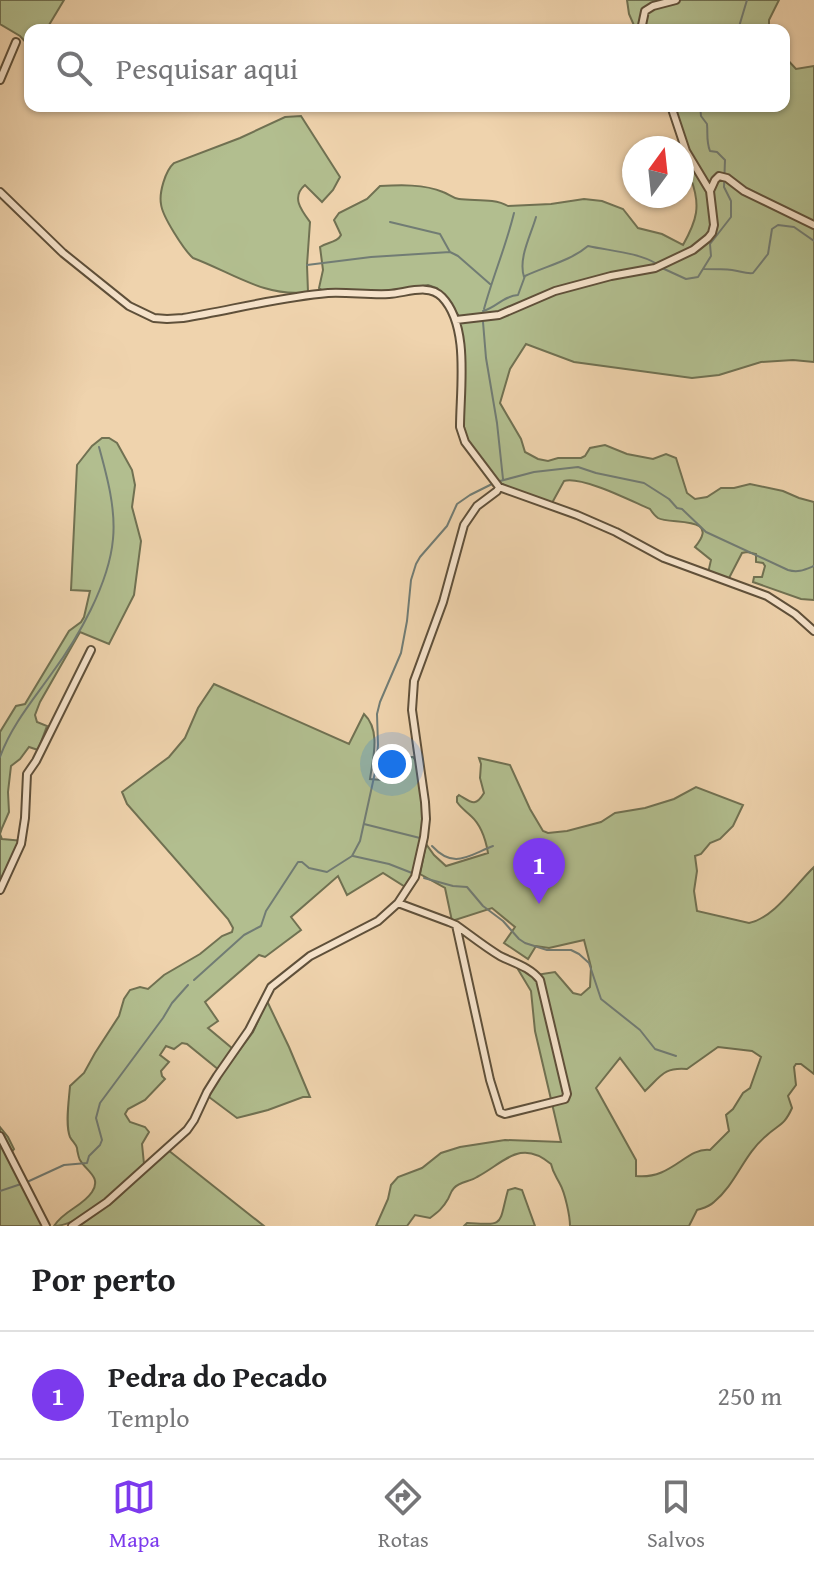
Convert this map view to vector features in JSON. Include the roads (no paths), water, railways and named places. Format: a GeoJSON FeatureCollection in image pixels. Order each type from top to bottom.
{"type":"FeatureCollection","features":[{"type":"Feature","properties":{"kind":"street"},"geometry":{"type":"LineString","coordinates":[[642,24],[645,11],[676,0]]}},
{"type":"Feature","properties":{"kind":"street"},"geometry":{"type":"LineString","coordinates":[[0,80],[2,68],[16,42]]}},
{"type":"Feature","properties":{"kind":"street"},"geometry":{"type":"LineString","coordinates":[[456,320],[499,315],[563,288],[655,268],[693,250],[712,233],[714,221],[710,191],[684,146],[673,112]]}},
{"type":"Feature","properties":{"kind":"street"},"geometry":{"type":"LineString","coordinates":[[698,171],[723,177],[744,191],[814,225]]}},
{"type":"Feature","properties":{"kind":"street"},"geometry":{"type":"LineString","coordinates":[[710,191],[715,180],[723,177]]}},
{"type":"Feature","properties":{"kind":"street"},"geometry":{"type":"LineString","coordinates":[[0,192],[75,264],[129,306],[154,318],[183,318],[329,293],[431,291],[442,297],[456,320],[461,343],[461,433],[499,487],[577,515],[664,558],[767,596],[814,631]]}},
{"type":"Feature","properties":{"kind":"street"},"geometry":{"type":"LineString","coordinates":[[72,1226],[107,1202],[187,1130],[207,1092],[249,1030],[271,987],[310,956],[373,924],[398,903],[415,877],[426,819],[412,710],[414,681],[443,602],[464,525],[473,510],[499,487]]}},
{"type":"Feature","properties":{"kind":"street"},"geometry":{"type":"LineString","coordinates":[[0,890],[23,835],[27,774],[39,756],[91,650]]}},
{"type":"Feature","properties":{"kind":"street"},"geometry":{"type":"LineString","coordinates":[[398,903],[456,925],[503,957],[533,971],[540,980],[567,1094],[565,1099],[505,1114],[500,1112],[490,1080],[456,925]]}},
{"type":"Feature","properties":{"kind":"street"},"geometry":{"type":"LineString","coordinates":[[0,1136],[46,1225]]}},
{"type":"Feature","properties":{"kind":"waterway"},"geometry":{"type":"LineString","coordinates":[[740,24],[747,0]]}},
{"type":"Feature","properties":{"kind":"waterway"},"geometry":{"type":"LineString","coordinates":[[662,268],[686,279],[698,277],[711,256],[710,244],[731,217],[731,201],[724,187],[725,160],[717,152],[710,151],[707,124],[701,112]]}},
{"type":"Feature","properties":{"kind":"waterway"},"geometry":{"type":"LineString","coordinates":[[484,309],[514,213]]}},
{"type":"Feature","properties":{"kind":"waterway"},"geometry":{"type":"LineString","coordinates":[[524,277],[524,254],[536,217]]}},
{"type":"Feature","properties":{"kind":"waterway"},"geometry":{"type":"LineString","coordinates":[[390,222],[440,234],[450,252],[490,284]]}},
{"type":"Feature","properties":{"kind":"waterway"},"geometry":{"type":"LineString","coordinates":[[704,269],[753,273],[768,254],[772,229],[778,225],[794,227],[814,241]]}},
{"type":"Feature","properties":{"kind":"waterway"},"geometry":{"type":"LineString","coordinates":[[483,311],[518,295],[525,276],[588,246],[632,254],[657,264]]}},
{"type":"Feature","properties":{"kind":"waterway"},"geometry":{"type":"LineString","coordinates":[[307,265],[450,252]]}},
{"type":"Feature","properties":{"kind":"waterway"},"geometry":{"type":"LineString","coordinates":[[483,322],[503,479]]}},
{"type":"Feature","properties":{"kind":"waterway"},"geometry":{"type":"LineString","coordinates":[[0,757],[16,724],[82,627],[105,574],[113,539],[113,516],[99,447]]}},
{"type":"Feature","properties":{"kind":"waterway"},"geometry":{"type":"LineString","coordinates":[[500,481],[534,472],[578,467],[644,483],[682,509],[706,532],[788,570],[798,571],[814,566]]}},
{"type":"Feature","properties":{"kind":"waterway"},"geometry":{"type":"LineString","coordinates":[[194,980],[244,935],[261,926],[266,911],[298,862],[327,872],[352,856],[360,841],[376,768],[377,714],[401,653],[416,564],[447,526],[457,504],[492,484]]}},
{"type":"Feature","properties":{"kind":"waterway"},"geometry":{"type":"LineString","coordinates":[[364,824],[420,838]]}},
{"type":"Feature","properties":{"kind":"waterway"},"geometry":{"type":"LineString","coordinates":[[432,846],[455,859],[493,846]]}},
{"type":"Feature","properties":{"kind":"waterway"},"geometry":{"type":"LineString","coordinates":[[353,856],[412,873]]}},
{"type":"Feature","properties":{"kind":"waterway"},"geometry":{"type":"LineString","coordinates":[[424,878],[467,887],[483,906],[525,943],[547,950],[571,950],[579,954],[589,963],[601,999],[640,1030],[655,1049],[676,1056]]}},
{"type":"Feature","properties":{"kind":"waterway"},"geometry":{"type":"LineString","coordinates":[[27,1182],[64,1165],[87,1163],[102,1140],[96,1118],[100,1103],[188,985]]}},
{"type":"Feature","properties":{"kind":"waterway"},"geometry":{"type":"LineString","coordinates":[[0,1191],[21,1184]]}},
{"type":"Feature","properties":{"kind":"place","name":"Pedra do Pecado"},"geometry":{"type":"Point","coordinates":[539,904]}}]}
